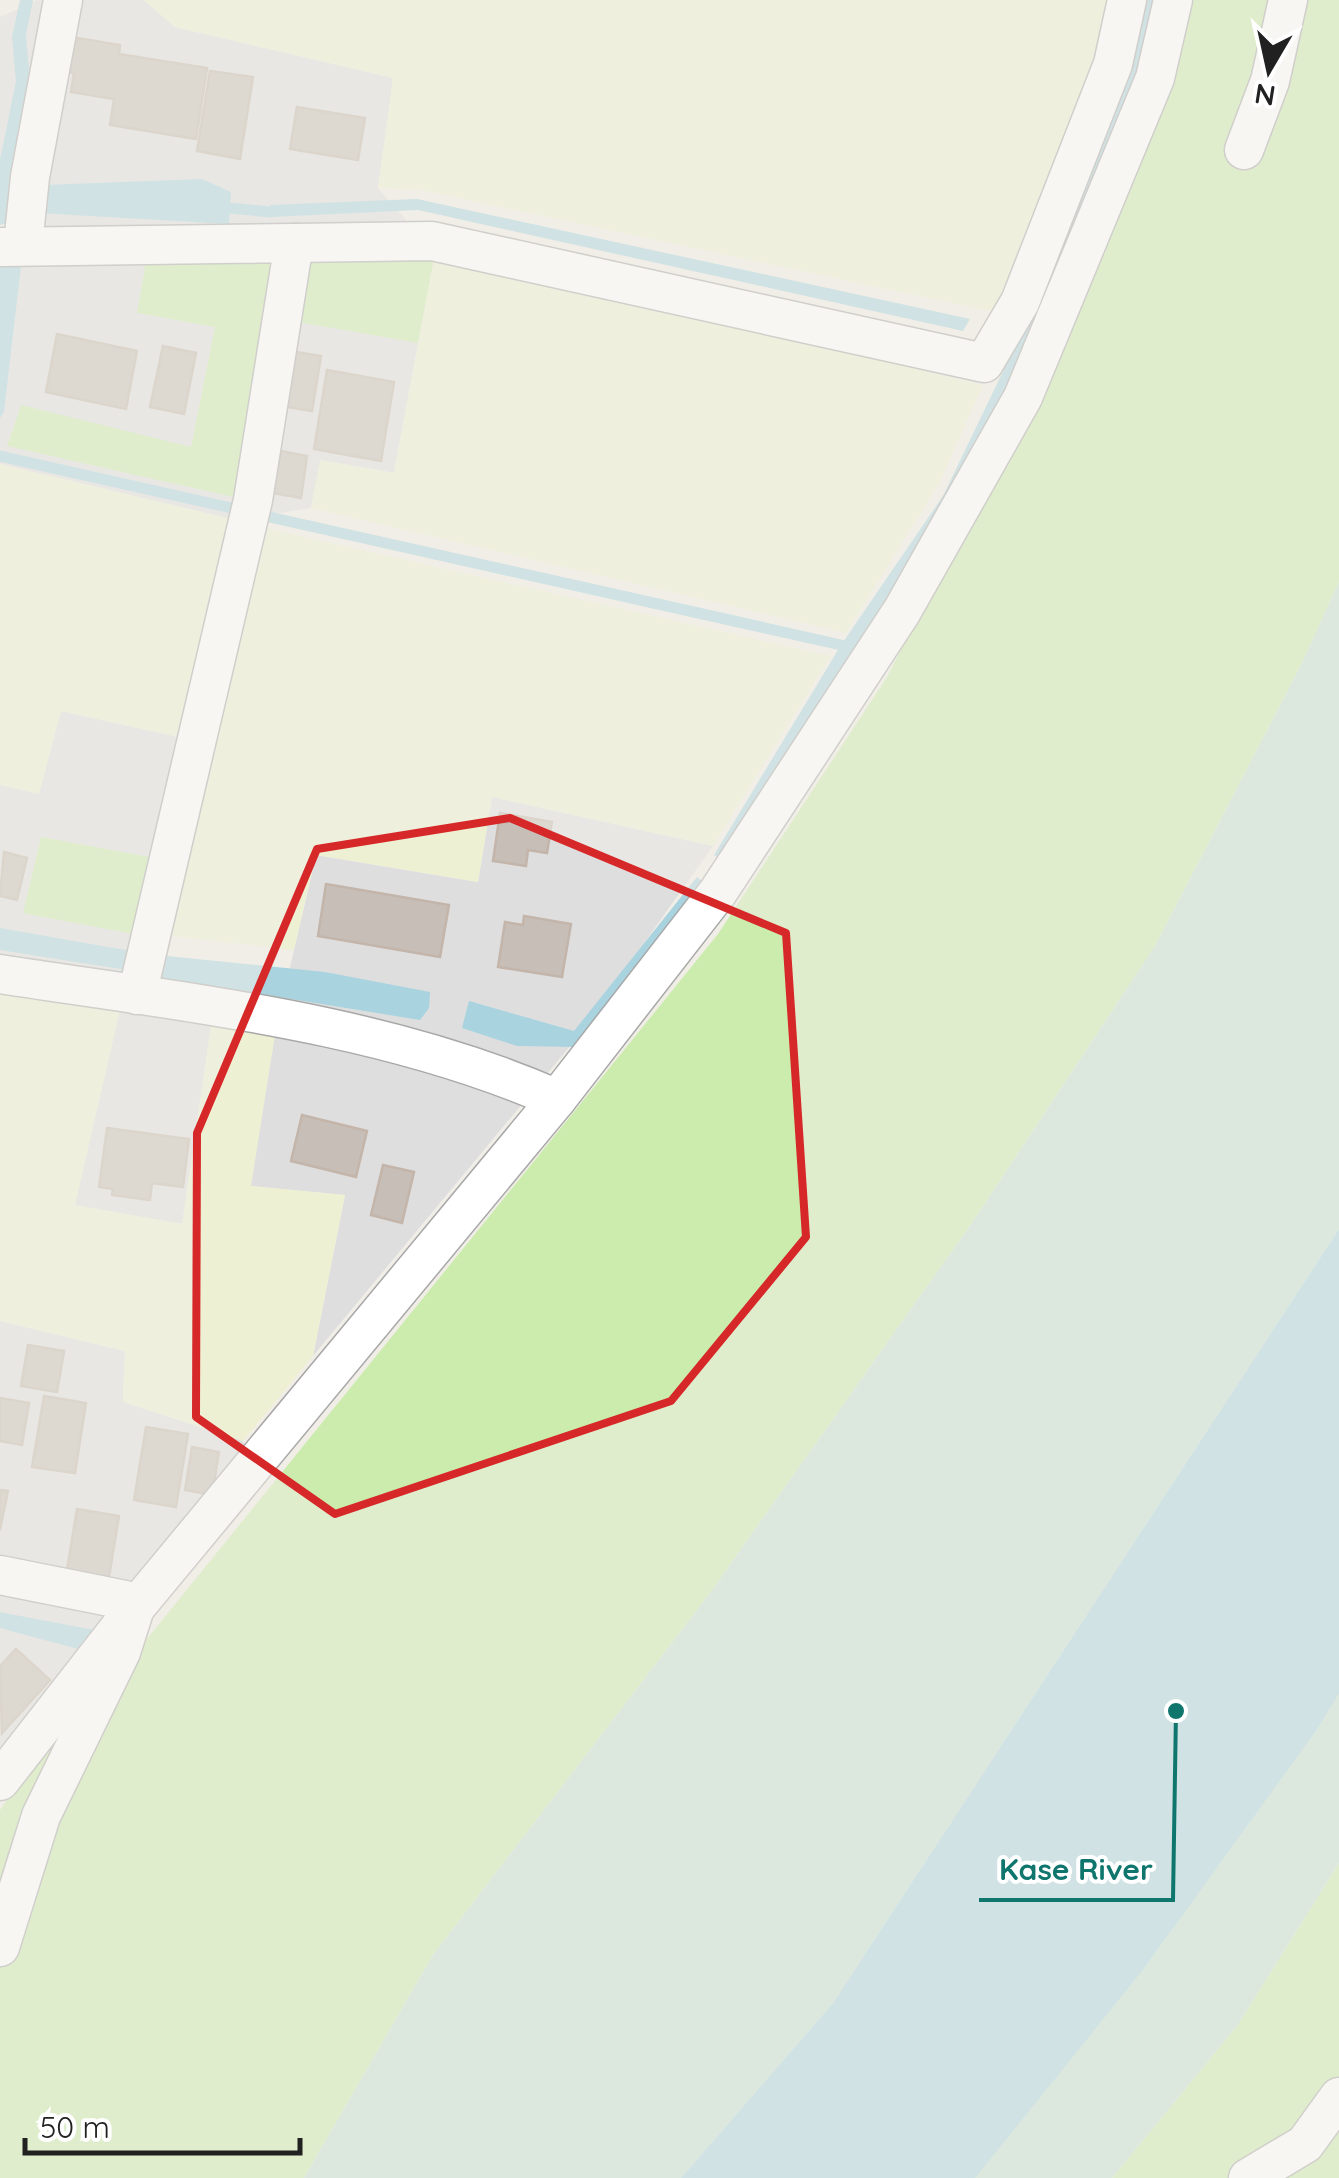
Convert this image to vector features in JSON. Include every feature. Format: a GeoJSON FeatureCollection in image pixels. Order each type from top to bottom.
{"type":"FeatureCollection","features":[{"type":"Feature","properties":{"kind":"street"},"geometry":{"type":"LineString","coordinates":[[63,0],[16,236],[294,243],[432,241],[984,363],[1020,302],[1113,64],[1127,0]]}},
{"type":"Feature","properties":{"kind":"street"},"geometry":{"type":"LineString","coordinates":[[0,1781],[135,1608],[557,1099],[729,876],[902,611],[1014,413],[1155,78],[1174,0]]}},
{"type":"Feature","properties":{"kind":"street"},"geometry":{"type":"LineString","coordinates":[[1244,150],[1270,81],[1288,0]]}},
{"type":"Feature","properties":{"kind":"street"},"geometry":{"type":"LineString","coordinates":[[137,995],[252,500],[294,243]]}},
{"type":"Feature","properties":{"kind":"street"},"geometry":{"type":"LineString","coordinates":[[0,974],[334,1028],[509,1078],[557,1099]]}},
{"type":"Feature","properties":{"kind":"street"},"geometry":{"type":"LineString","coordinates":[[0,1575],[125,1600],[135,1608]]}},
{"type":"Feature","properties":{"kind":"street"},"geometry":{"type":"LineString","coordinates":[[0,1947],[41,1816],[120,1652],[135,1608]]}},
{"type":"Feature","properties":{"kind":"street"},"geometry":{"type":"LineString","coordinates":[[1248,2178],[1305,2144],[1339,2098]]}},
{"type":"Feature","properties":{"kind":"highlighted area"},"geometry":{"type":"Polygon","coordinates":[[[510,818],[786,933],[806,1237],[671,1401],[335,1514],[196,1417],[197,1133],[317,849],[510,818]]]}},
{"type":"Feature","properties":{"kind":"shaded area"},"geometry":{"type":"Polygon","coordinates":[[[37,0],[144,0],[175,27],[394,78],[378,188],[435,253],[394,473],[321,460],[311,508],[235,520],[0,464],[0,369],[15,270],[6,214],[0,214],[0,17],[37,0]]]}},
{"type":"Feature","properties":{"kind":"shaded area"},"geometry":{"type":"Polygon","coordinates":[[[61,711],[183,738],[121,1006],[212,1019],[183,1224],[74,1206],[0,990],[0,785],[39,793],[61,711]]]}},
{"type":"Feature","properties":{"kind":"shaded area"},"geometry":{"type":"Polygon","coordinates":[[[492,797],[713,846],[576,1039],[313,1356],[345,1195],[250,1186],[276,1028],[316,855],[478,882],[492,797]]]}},
{"type":"Feature","properties":{"kind":"shaded area"},"geometry":{"type":"Polygon","coordinates":[[[0,1321],[125,1351],[123,1402],[243,1441],[251,1457],[0,1774],[0,1321]]]}},
{"type":"Feature","properties":{"kind":"green space"},"geometry":{"type":"Polygon","coordinates":[[[144,0],[1108,0],[1096,57],[994,312],[421,190],[378,188],[393,78],[175,27],[144,0]]]}},
{"type":"Feature","properties":{"kind":"green space"},"geometry":{"type":"Polygon","coordinates":[[[1184,0],[1339,0],[1339,582],[1301,665],[1155,946],[974,1220],[710,1593],[433,1955],[304,2178],[0,2178],[0,1810],[99,1665],[142,1645],[718,934],[887,677],[1030,395],[1184,0]]]}},
{"type":"Feature","properties":{"kind":"green space"},"geometry":{"type":"Polygon","coordinates":[[[435,253],[983,385],[939,484],[846,633],[311,508],[320,460],[394,473],[435,253]]]}},
{"type":"Feature","properties":{"kind":"green space"},"geometry":{"type":"Polygon","coordinates":[[[435,253],[418,343],[298,322],[308,262],[435,253]]]}},
{"type":"Feature","properties":{"kind":"green space"},"geometry":{"type":"Polygon","coordinates":[[[146,261],[277,261],[238,498],[7,446],[21,405],[191,447],[215,327],[137,313],[146,261]]]}},
{"type":"Feature","properties":{"kind":"green space"},"geometry":{"type":"Polygon","coordinates":[[[0,464],[235,520],[183,738],[61,711],[39,794],[0,785],[0,464]]]}},
{"type":"Feature","properties":{"kind":"green space"},"geometry":{"type":"Polygon","coordinates":[[[260,527],[831,656],[713,846],[492,797],[478,882],[316,855],[294,950],[163,935],[260,527]]]}},
{"type":"Feature","properties":{"kind":"green space"},"geometry":{"type":"Polygon","coordinates":[[[1339,582],[1339,1229],[833,2003],[681,2178],[304,2178],[433,1955],[710,1593],[974,1220],[1155,946],[1301,665],[1339,582]]]}},
{"type":"Feature","properties":{"kind":"green space"},"geometry":{"type":"Polygon","coordinates":[[[41,837],[155,858],[138,935],[23,913],[41,837]]]}},
{"type":"Feature","properties":{"kind":"green space"},"geometry":{"type":"Polygon","coordinates":[[[0,990],[121,1006],[75,1205],[182,1224],[212,1019],[276,1028],[251,1186],[345,1195],[313,1356],[243,1441],[123,1402],[125,1351],[0,1321],[0,990]]]}},
{"type":"Feature","properties":{"kind":"green space"},"geometry":{"type":"Polygon","coordinates":[[[1339,1694],[1339,1863],[1237,2026],[1112,2178],[931,2178],[1318,1728],[1339,1694]]]}},
{"type":"Feature","properties":{"kind":"green space"},"geometry":{"type":"Polygon","coordinates":[[[1339,1863],[1339,2178],[1112,2178],[1237,2026],[1339,1863]]]}},
{"type":"Feature","properties":{"kind":"water"},"geometry":{"type":"Polygon","coordinates":[[[20,0],[33,0],[26,35],[29,70],[10,183],[10,223],[0,225],[0,160],[16,81],[12,37],[20,0]]]}},
{"type":"Feature","properties":{"kind":"water"},"geometry":{"type":"Polygon","coordinates":[[[1145,0],[1159,0],[1144,63],[1044,314],[954,500],[723,860],[714,855],[841,645],[943,496],[1034,307],[1145,0]]]}},
{"type":"Feature","properties":{"kind":"water"},"geometry":{"type":"Polygon","coordinates":[[[202,179],[231,192],[229,224],[38,213],[44,185],[202,179]]]}},
{"type":"Feature","properties":{"kind":"water"},"geometry":{"type":"Polygon","coordinates":[[[417,199],[970,319],[963,331],[418,210],[271,217],[270,205],[417,199]]]}},
{"type":"Feature","properties":{"kind":"water"},"geometry":{"type":"Polygon","coordinates":[[[21,266],[4,412],[0,418],[0,267],[21,266]]]}},
{"type":"Feature","properties":{"kind":"water"},"geometry":{"type":"Polygon","coordinates":[[[697,877],[710,887],[578,1047],[517,1046],[462,1028],[469,1001],[574,1031],[697,877]]]}},
{"type":"Feature","properties":{"kind":"water"},"geometry":{"type":"Polygon","coordinates":[[[0,928],[131,951],[127,970],[0,950],[0,928]]]}},
{"type":"Feature","properties":{"kind":"water"},"geometry":{"type":"Polygon","coordinates":[[[167,956],[325,972],[430,992],[429,1008],[420,1020],[161,978],[167,956]]]}},
{"type":"Feature","properties":{"kind":"water"},"geometry":{"type":"Polygon","coordinates":[[[1339,1229],[1339,1694],[1318,1728],[1142,1971],[975,2178],[681,2178],[833,2003],[1339,1229]]]}},
{"type":"Feature","properties":{"kind":"water"},"geometry":{"type":"Polygon","coordinates":[[[0,1612],[95,1630],[78,1649],[0,1628],[0,1612]]]}},
{"type":"Feature","properties":{"kind":"building"},"geometry":{"type":"Polygon","coordinates":[[[71,37],[120,45],[119,54],[207,68],[196,139],[110,125],[114,99],[71,92],[74,73],[65,72],[71,37]]]}},
{"type":"Feature","properties":{"kind":"building"},"geometry":{"type":"Polygon","coordinates":[[[210,71],[253,77],[240,159],[197,151],[210,71]]]}},
{"type":"Feature","properties":{"kind":"building"},"geometry":{"type":"Polygon","coordinates":[[[297,107],[365,118],[358,160],[290,149],[297,107]]]}},
{"type":"Feature","properties":{"kind":"building"},"geometry":{"type":"Polygon","coordinates":[[[57,334],[137,351],[126,409],[46,392],[57,334]]]}},
{"type":"Feature","properties":{"kind":"building"},"geometry":{"type":"Polygon","coordinates":[[[163,346],[196,353],[184,414],[150,407],[163,346]]]}},
{"type":"Feature","properties":{"kind":"building"},"geometry":{"type":"Polygon","coordinates":[[[296,352],[321,356],[312,411],[287,407],[296,352]]]}},
{"type":"Feature","properties":{"kind":"building"},"geometry":{"type":"Polygon","coordinates":[[[327,370],[394,382],[381,461],[314,449],[327,370]]]}},
{"type":"Feature","properties":{"kind":"building"},"geometry":{"type":"Polygon","coordinates":[[[281,451],[307,456],[301,498],[273,493],[281,451]]]}},
{"type":"Feature","properties":{"kind":"building"},"geometry":{"type":"Polygon","coordinates":[[[500,813],[552,822],[547,853],[528,850],[526,866],[493,861],[500,813]]]}},
{"type":"Feature","properties":{"kind":"building"},"geometry":{"type":"Polygon","coordinates":[[[4,852],[27,858],[17,900],[0,896],[4,852]]]}},
{"type":"Feature","properties":{"kind":"building"},"geometry":{"type":"Polygon","coordinates":[[[326,884],[449,905],[440,957],[318,936],[326,884]]]}},
{"type":"Feature","properties":{"kind":"building"},"geometry":{"type":"Polygon","coordinates":[[[524,916],[571,924],[562,977],[498,967],[505,922],[523,925],[524,916]]]}},
{"type":"Feature","properties":{"kind":"building"},"geometry":{"type":"Polygon","coordinates":[[[302,1115],[367,1131],[356,1177],[291,1161],[302,1115]]]}},
{"type":"Feature","properties":{"kind":"building"},"geometry":{"type":"Polygon","coordinates":[[[107,1128],[189,1139],[183,1187],[152,1183],[150,1200],[112,1195],[113,1189],[99,1187],[107,1128]]]}},
{"type":"Feature","properties":{"kind":"building"},"geometry":{"type":"Polygon","coordinates":[[[383,1165],[414,1172],[402,1223],[371,1215],[383,1165]]]}},
{"type":"Feature","properties":{"kind":"building"},"geometry":{"type":"Polygon","coordinates":[[[28,1345],[64,1351],[57,1392],[21,1386],[28,1345]]]}},
{"type":"Feature","properties":{"kind":"building"},"geometry":{"type":"Polygon","coordinates":[[[44,1396],[86,1403],[75,1473],[32,1467],[44,1396]]]}},
{"type":"Feature","properties":{"kind":"building"},"geometry":{"type":"Polygon","coordinates":[[[0,1398],[29,1403],[22,1445],[0,1441],[0,1398]]]}},
{"type":"Feature","properties":{"kind":"building"},"geometry":{"type":"Polygon","coordinates":[[[146,1427],[188,1434],[176,1507],[134,1500],[146,1427]]]}},
{"type":"Feature","properties":{"kind":"building"},"geometry":{"type":"Polygon","coordinates":[[[192,1447],[219,1452],[212,1495],[185,1490],[192,1447]]]}},
{"type":"Feature","properties":{"kind":"building"},"geometry":{"type":"Polygon","coordinates":[[[0,1490],[8,1491],[0,1530],[0,1490]]]}},
{"type":"Feature","properties":{"kind":"building"},"geometry":{"type":"Polygon","coordinates":[[[77,1509],[119,1516],[108,1583],[66,1576],[77,1509]]]}},
{"type":"Feature","properties":{"kind":"building"},"geometry":{"type":"Polygon","coordinates":[[[16,1649],[50,1680],[2,1733],[0,1666],[16,1649]]]}},
{"type":"Feature","properties":{"kind":"waterway"},"geometry":{"type":"LineString","coordinates":[[219,207],[271,212]]}},
{"type":"Feature","properties":{"kind":"waterway"},"geometry":{"type":"LineString","coordinates":[[0,456],[236,509]]}},
{"type":"Feature","properties":{"kind":"waterway"},"geometry":{"type":"LineString","coordinates":[[265,516],[841,645]]}},
{"type":"Feature","properties":{"kind":"place","name":"Kase River"},"geometry":{"type":"Point","coordinates":[1176,1711]}}]}
